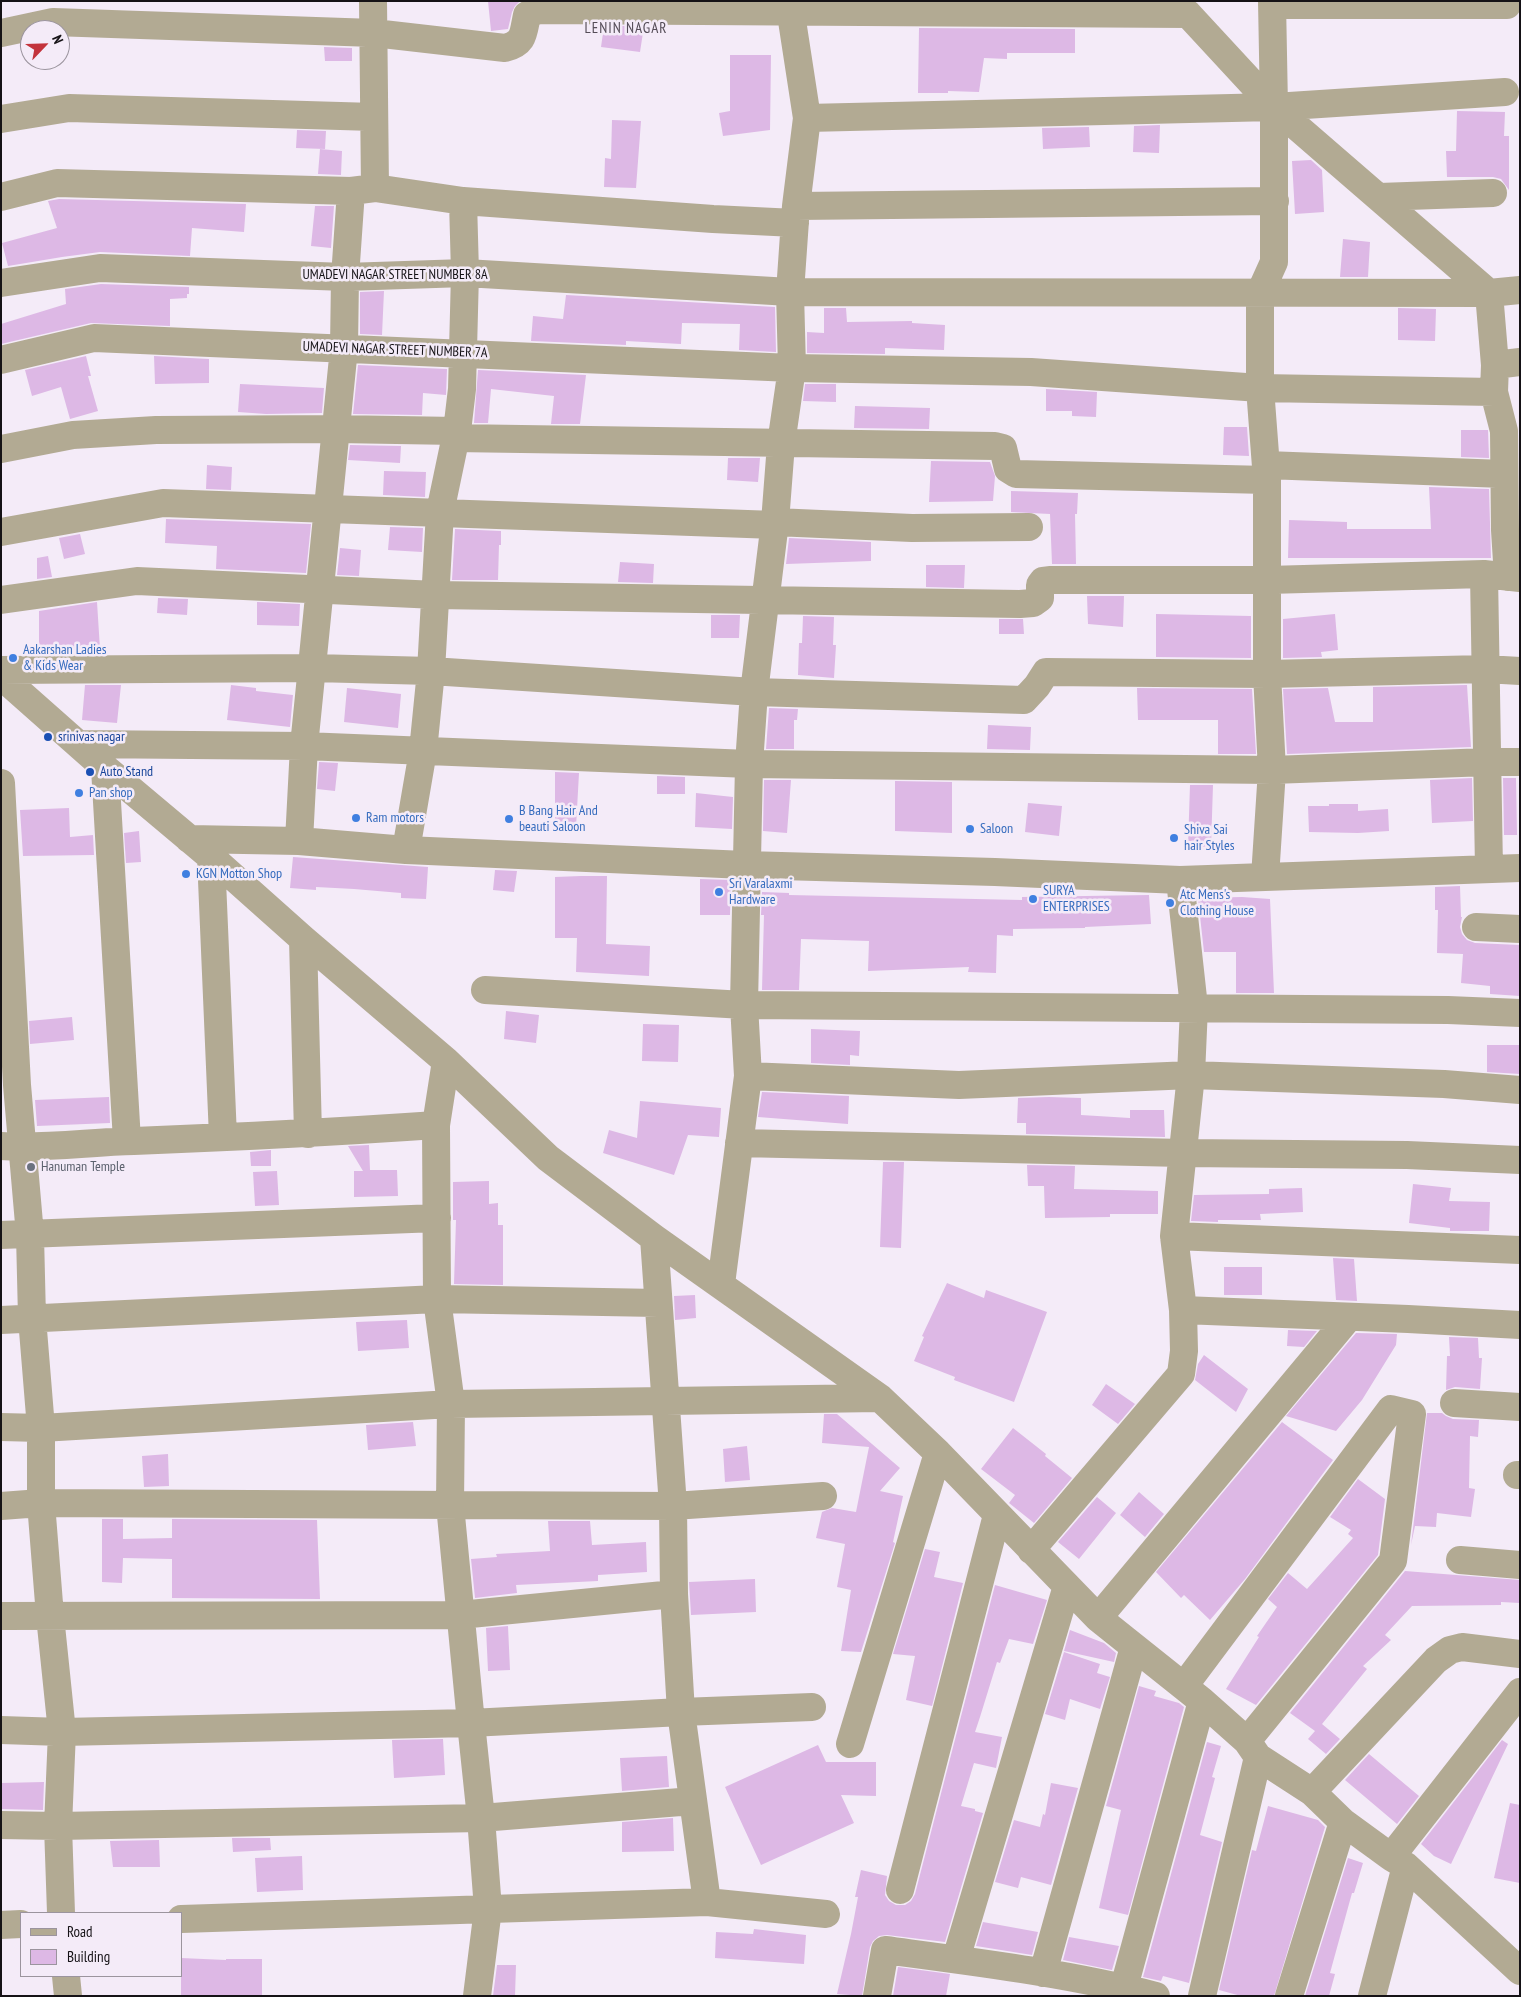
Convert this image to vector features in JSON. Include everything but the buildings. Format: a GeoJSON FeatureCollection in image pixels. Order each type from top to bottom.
{"type":"FeatureCollection","features":[{"type":"Feature","properties":{"kind":"street"},"geometry":{"type":"LineString","coordinates":[[299,841],[304,746],[344,348],[345,277],[363,189],[374,117],[373,1]]}},
{"type":"Feature","properties":{"kind":"street"},"geometry":{"type":"LineString","coordinates":[[1265,877],[1272,770],[1267,674],[1268,580],[1266,472],[1260,388],[1260,293],[1274,262],[1272,3],[1507,5]]}},
{"type":"Feature","properties":{"kind":"street"},"geometry":{"type":"LineString","coordinates":[[722,1284],[738,1143],[748,1076],[744,1005],[745,865],[754,692],[775,523],[781,444],[792,368],[790,292],[795,215],[807,118],[789,6]]}},
{"type":"Feature","properties":{"kind":"street"},"geometry":{"type":"LineString","coordinates":[[1,33],[53,22],[374,33],[505,48],[516,45],[522,39],[527,15],[538,10],[789,6],[1180,8],[1274,107],[1489,292],[1507,364],[1494,392],[1512,430],[1503,474],[1512,529],[1485,670],[1489,869]]}},
{"type":"Feature","properties":{"kind":"street"},"geometry":{"type":"LineString","coordinates":[[807,118],[1274,107],[1505,92]]}},
{"type":"Feature","properties":{"kind":"street"},"geometry":{"type":"LineString","coordinates":[[1,119],[69,108],[374,117]]}},
{"type":"Feature","properties":{"kind":"street"},"geometry":{"type":"LineString","coordinates":[[1,197],[57,183],[363,189],[464,201],[713,219],[795,215],[1275,202]]}},
{"type":"Feature","properties":{"kind":"street"},"geometry":{"type":"LineString","coordinates":[[1379,196],[1493,193]]}},
{"type":"Feature","properties":{"kind":"street"},"geometry":{"type":"LineString","coordinates":[[406,850],[423,751],[431,671],[440,512],[456,434],[462,389],[465,273],[464,201]]}},
{"type":"Feature","properties":{"kind":"street","name":"UMADEVI NAGAR STREET NUMBER 8A"},"geometry":{"type":"LineString","coordinates":[[1,283],[100,268],[345,277],[465,273],[790,292],[1260,293],[1489,292],[1520,290]]}},
{"type":"Feature","properties":{"kind":"street","name":"UMADEVI NAGAR STREET NUMBER 7A"},"geometry":{"type":"LineString","coordinates":[[1,360],[94,338],[792,368],[1031,372],[1260,388],[1494,392]]}},
{"type":"Feature","properties":{"kind":"street"},"geometry":{"type":"LineString","coordinates":[[1,449],[73,435],[156,430],[336,429],[781,444],[1001,447],[1003,448],[1008,469],[1016,474],[1266,472],[1503,474]]}},
{"type":"Feature","properties":{"kind":"street"},"geometry":{"type":"LineString","coordinates":[[1,532],[163,503],[912,528],[1029,527]]}},
{"type":"Feature","properties":{"kind":"street"},"geometry":{"type":"LineString","coordinates":[[1,600],[137,581],[436,595],[1020,604],[1033,603],[1040,598],[1040,585],[1050,580],[1268,580],[1504,576]]}},
{"type":"Feature","properties":{"kind":"street"},"geometry":{"type":"LineString","coordinates":[[1,670],[312,668],[431,671],[754,692],[1024,700],[1037,686],[1046,672],[1267,674],[1520,671]]}},
{"type":"Feature","properties":{"kind":"street"},"geometry":{"type":"LineString","coordinates":[[1,676],[105,768],[211,857],[303,939],[446,1061],[548,1158],[654,1238],[722,1284],[880,1398],[938,1453],[1098,1618],[1193,1694],[1253,1749],[1312,1792],[1344,1822],[1398,1861],[1520,1971]]}},
{"type":"Feature","properties":{"kind":"street"},"geometry":{"type":"LineString","coordinates":[[79,744],[304,746],[749,764],[1272,770],[1520,762]]}},
{"type":"Feature","properties":{"kind":"street"},"geometry":{"type":"LineString","coordinates":[[105,768],[127,1141]]}},
{"type":"Feature","properties":{"kind":"street"},"geometry":{"type":"LineString","coordinates":[[1,783],[17,1075],[12,1147],[30,1235],[32,1318],[41,1428],[41,1503],[62,1732],[58,1826],[61,1912]]}},
{"type":"Feature","properties":{"kind":"street"},"geometry":{"type":"LineString","coordinates":[[189,839],[299,841],[406,850],[745,865],[1180,880],[1520,868]]}},
{"type":"Feature","properties":{"kind":"street"},"geometry":{"type":"LineString","coordinates":[[211,857],[223,1137]]}},
{"type":"Feature","properties":{"kind":"street"},"geometry":{"type":"LineString","coordinates":[[1031,1550],[1181,1374],[1184,1351],[1183,1310],[1174,1236],[1191,1075],[1194,1007],[1180,880]]}},
{"type":"Feature","properties":{"kind":"street"},"geometry":{"type":"LineString","coordinates":[[1476,927],[1520,929]]}},
{"type":"Feature","properties":{"kind":"street"},"geometry":{"type":"LineString","coordinates":[[303,939],[308,1134]]}},
{"type":"Feature","properties":{"kind":"street"},"geometry":{"type":"LineString","coordinates":[[485,990],[744,1005],[1194,1007],[1520,1012]]}},
{"type":"Feature","properties":{"kind":"street"},"geometry":{"type":"LineString","coordinates":[[446,1061],[436,1125],[437,1299],[451,1404],[450,1504],[482,1818],[488,1909],[477,1996]]}},
{"type":"Feature","properties":{"kind":"street"},"geometry":{"type":"LineString","coordinates":[[748,1076],[959,1085],[1191,1075],[1444,1084],[1520,1090]]}},
{"type":"Feature","properties":{"kind":"street"},"geometry":{"type":"LineString","coordinates":[[12,1147],[308,1134],[436,1125]]}},
{"type":"Feature","properties":{"kind":"street"},"geometry":{"type":"LineString","coordinates":[[738,1143],[1182,1153],[1407,1155],[1520,1160]]}},
{"type":"Feature","properties":{"kind":"street"},"geometry":{"type":"LineString","coordinates":[[1,1235],[437,1218]]}},
{"type":"Feature","properties":{"kind":"street"},"geometry":{"type":"LineString","coordinates":[[1174,1236],[1520,1250]]}},
{"type":"Feature","properties":{"kind":"street"},"geometry":{"type":"LineString","coordinates":[[654,1238],[673,1506],[674,1594],[681,1712],[707,1902]]}},
{"type":"Feature","properties":{"kind":"street"},"geometry":{"type":"LineString","coordinates":[[1,1320],[437,1299],[658,1304]]}},
{"type":"Feature","properties":{"kind":"street"},"geometry":{"type":"LineString","coordinates":[[1183,1310],[1520,1325]]}},
{"type":"Feature","properties":{"kind":"street"},"geometry":{"type":"LineString","coordinates":[[1098,1618],[1349,1317]]}},
{"type":"Feature","properties":{"kind":"street"},"geometry":{"type":"LineString","coordinates":[[1,1426],[41,1428],[451,1404],[880,1398]]}},
{"type":"Feature","properties":{"kind":"street"},"geometry":{"type":"LineString","coordinates":[[1454,1403],[1520,1407]]}},
{"type":"Feature","properties":{"kind":"street"},"geometry":{"type":"LineString","coordinates":[[1124,1988],[1193,1694],[1391,1409],[1412,1414],[1393,1561],[1253,1749],[1202,1996]]}},
{"type":"Feature","properties":{"kind":"street"},"geometry":{"type":"LineString","coordinates":[[850,1744],[938,1453]]}},
{"type":"Feature","properties":{"kind":"street"},"geometry":{"type":"LineString","coordinates":[[1,1506],[41,1503],[673,1506],[823,1496]]}},
{"type":"Feature","properties":{"kind":"street"},"geometry":{"type":"LineString","coordinates":[[900,1890],[997,1515]]}},
{"type":"Feature","properties":{"kind":"street"},"geometry":{"type":"LineString","coordinates":[[1460,1560],[1520,1565]]}},
{"type":"Feature","properties":{"kind":"street"},"geometry":{"type":"LineString","coordinates":[[956,1959],[1067,1586]]}},
{"type":"Feature","properties":{"kind":"street"},"geometry":{"type":"LineString","coordinates":[[1,1616],[460,1614],[674,1594]]}},
{"type":"Feature","properties":{"kind":"street"},"geometry":{"type":"LineString","coordinates":[[1043,1973],[1134,1647]]}},
{"type":"Feature","properties":{"kind":"street"},"geometry":{"type":"LineString","coordinates":[[1312,1792],[1436,1660],[1450,1650],[1462,1647],[1520,1654]]}},
{"type":"Feature","properties":{"kind":"street"},"geometry":{"type":"LineString","coordinates":[[1372,1996],[1398,1861],[1520,1692]]}},
{"type":"Feature","properties":{"kind":"street"},"geometry":{"type":"LineString","coordinates":[[1,1730],[62,1732],[471,1723],[812,1707]]}},
{"type":"Feature","properties":{"kind":"street"},"geometry":{"type":"LineString","coordinates":[[1,1825],[58,1826],[482,1818],[693,1801]]}},
{"type":"Feature","properties":{"kind":"street"},"geometry":{"type":"LineString","coordinates":[[1289,1996],[1344,1822]]}},
{"type":"Feature","properties":{"kind":"street"},"geometry":{"type":"LineString","coordinates":[[182,1918],[707,1902],[826,1914]]}},
{"type":"Feature","properties":{"kind":"street"},"geometry":{"type":"LineString","coordinates":[[1,1925],[20,1924]]}},
{"type":"Feature","properties":{"kind":"street"},"geometry":{"type":"LineString","coordinates":[[877,1996],[885,1950],[1043,1973],[1156,1996]]}},
{"type":"Feature","properties":{"kind":"street"},"geometry":{"type":"LineString","coordinates":[[66,1977],[68,1996]]}},
{"type":"Feature","properties":{"kind":"place","name":"Aakarshan Ladies & Kids Wear"},"geometry":{"type":"Point","coordinates":[13,658]}},
{"type":"Feature","properties":{"kind":"place","name":"srinivas nagar"},"geometry":{"type":"Point","coordinates":[48,737]}},
{"type":"Feature","properties":{"kind":"place","name":"Auto Stand"},"geometry":{"type":"Point","coordinates":[90,772]}},
{"type":"Feature","properties":{"kind":"place","name":"Pan shop"},"geometry":{"type":"Point","coordinates":[79,793]}},
{"type":"Feature","properties":{"kind":"place","name":"Ram motors"},"geometry":{"type":"Point","coordinates":[356,818]}},
{"type":"Feature","properties":{"kind":"place","name":"B Bang Hair And beauti Saloon"},"geometry":{"type":"Point","coordinates":[509,819]}},
{"type":"Feature","properties":{"kind":"place","name":"Saloon"},"geometry":{"type":"Point","coordinates":[970,829]}},
{"type":"Feature","properties":{"kind":"place","name":"Shiva Sai hair Styles"},"geometry":{"type":"Point","coordinates":[1174,838]}},
{"type":"Feature","properties":{"kind":"place","name":"KGN Motton Shop"},"geometry":{"type":"Point","coordinates":[186,874]}},
{"type":"Feature","properties":{"kind":"place","name":"Sri Varalaxmi Hardware"},"geometry":{"type":"Point","coordinates":[719,892]}},
{"type":"Feature","properties":{"kind":"place","name":"SURYA ENTERPRISES"},"geometry":{"type":"Point","coordinates":[1033,899]}},
{"type":"Feature","properties":{"kind":"place","name":"Atc Mens's Clothing House"},"geometry":{"type":"Point","coordinates":[1170,903]}},
{"type":"Feature","properties":{"kind":"place","name":"Hanuman Temple"},"geometry":{"type":"Point","coordinates":[31,1167]}},
{"type":"Feature","properties":{"kind":"district","name":"LENIN NAGAR"},"geometry":{"type":"Point","coordinates":[626,29]}}]}
